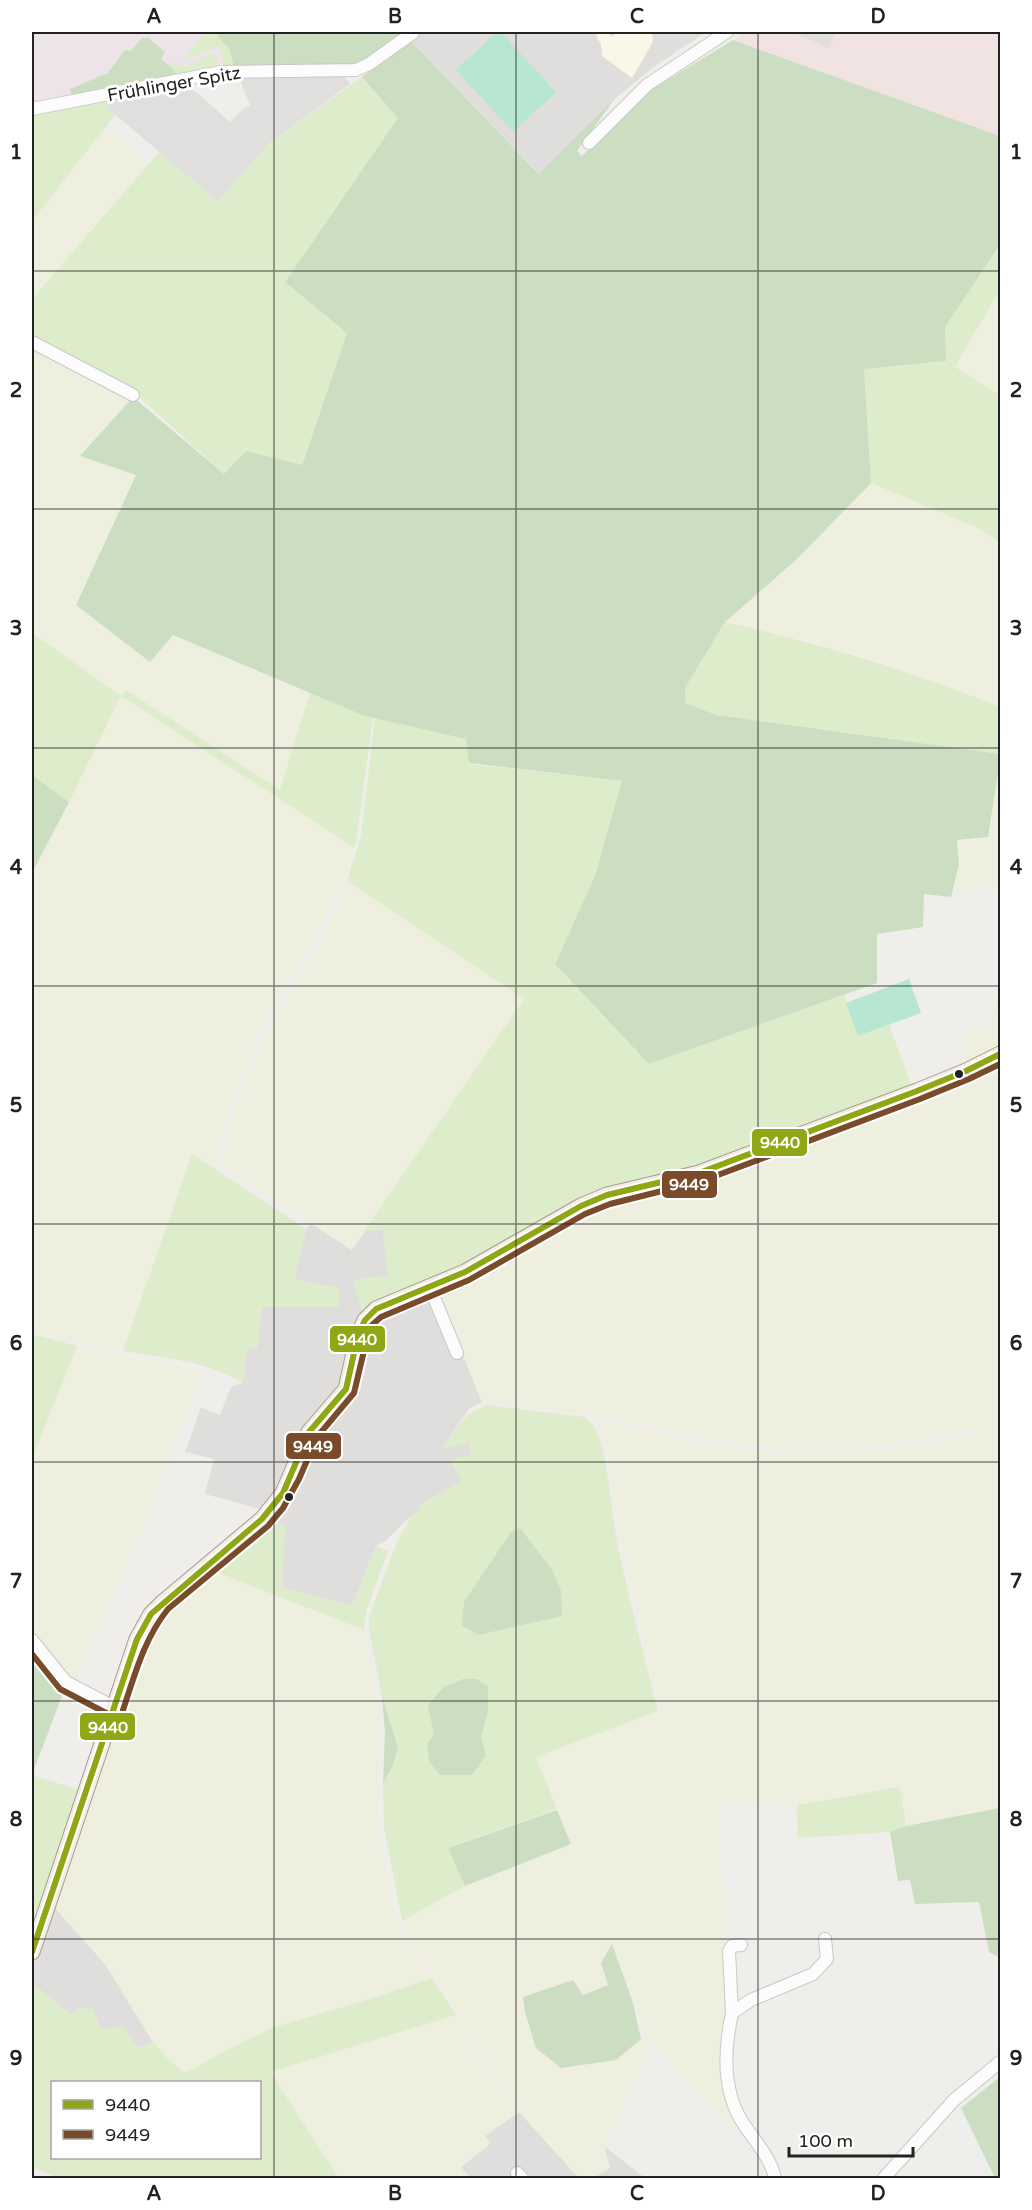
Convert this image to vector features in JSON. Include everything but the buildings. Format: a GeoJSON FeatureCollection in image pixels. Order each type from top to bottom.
{"type":"FeatureCollection","features":[{"type":"Feature","properties":{"kind":"main road"},"geometry":{"type":"LineString","coordinates":[[32,1952],[137,1639],[151,1614],[162,1603],[262,1519],[283,1493],[309,1432],[346,1389],[358,1335],[365,1320],[385,1304],[430,1288],[465,1272],[581,1206],[607,1195],[699,1173],[937,1083],[1000,1054]]}},
{"type":"Feature","properties":{"kind":"street","name":"Frühlinger Spitz"},"geometry":{"type":"LineString","coordinates":[[32,109],[221,72],[356,70],[369,64],[414,32]]}},
{"type":"Feature","properties":{"kind":"street"},"geometry":{"type":"LineString","coordinates":[[589,143],[647,85],[727,32]]}},
{"type":"Feature","properties":{"kind":"street"},"geometry":{"type":"LineString","coordinates":[[32,342],[133,394]]}},
{"type":"Feature","properties":{"kind":"street"},"geometry":{"type":"LineString","coordinates":[[430,1288],[457,1353]]}},
{"type":"Feature","properties":{"kind":"street"},"geometry":{"type":"LineString","coordinates":[[32,1640],[66,1682],[114,1707]]}},
{"type":"Feature","properties":{"kind":"street"},"geometry":{"type":"LineString","coordinates":[[732,2013],[751,2000],[813,1974],[827,1959],[825,1939]]}},
{"type":"Feature","properties":{"kind":"street"},"geometry":{"type":"LineString","coordinates":[[741,1945],[732,1946],[729,1951],[732,2013],[727,2038],[728,2079],[732,2102],[743,2124],[760,2146],[775,2178]]}},
{"type":"Feature","properties":{"kind":"street"},"geometry":{"type":"LineString","coordinates":[[884,2178],[954,2100],[1000,2062]]}},
{"type":"Feature","properties":{"kind":"shaded area"},"geometry":{"type":"Polygon","coordinates":[[[32,32],[409,32],[32,104],[32,32]]]}},
{"type":"Feature","properties":{"kind":"shaded area"},"geometry":{"type":"Polygon","coordinates":[[[423,32],[706,32],[652,68],[617,97],[540,174],[411,41],[423,32]]]}},
{"type":"Feature","properties":{"kind":"shaded area"},"geometry":{"type":"Polygon","coordinates":[[[596,32],[606,32],[613,37],[616,32],[652,32],[653,42],[632,78],[602,56],[601,43],[596,32]]]}},
{"type":"Feature","properties":{"kind":"shaded area"},"geometry":{"type":"Polygon","coordinates":[[[743,32],[1000,32],[1000,136],[733,40],[743,32]]]}},
{"type":"Feature","properties":{"kind":"shaded area"},"geometry":{"type":"Polygon","coordinates":[[[792,32],[836,32],[829,48],[792,32]]]}},
{"type":"Feature","properties":{"kind":"shaded area"},"geometry":{"type":"Polygon","coordinates":[[[244,75],[345,77],[350,84],[268,144],[218,201],[107,108],[110,99],[188,85],[230,122],[250,105],[241,83],[244,75]]]}},
{"type":"Feature","properties":{"kind":"shaded area"},"geometry":{"type":"Polygon","coordinates":[[[311,1223],[352,1250],[364,1231],[383,1229],[388,1276],[362,1310],[427,1284],[437,1291],[482,1402],[470,1408],[443,1446],[446,1448],[469,1442],[472,1454],[462,1481],[419,1505],[422,1510],[410,1517],[384,1542],[376,1546],[352,1606],[282,1588],[274,1513],[205,1494],[214,1459],[185,1452],[201,1407],[220,1415],[231,1387],[243,1383],[247,1348],[257,1348],[262,1307],[339,1288],[294,1280],[306,1229],[311,1223]]]}},
{"type":"Feature","properties":{"kind":"shaded area"},"geometry":{"type":"Polygon","coordinates":[[[53,1906],[105,1964],[153,2042],[138,2048],[71,2015],[32,1985],[32,1968],[53,1906]]]}},
{"type":"Feature","properties":{"kind":"shaded area"},"geometry":{"type":"Polygon","coordinates":[[[519,2112],[579,2178],[470,2178],[461,2167],[490,2144],[485,2136],[519,2112]]]}},
{"type":"Feature","properties":{"kind":"shaded area"},"geometry":{"type":"Polygon","coordinates":[[[604,2146],[645,2178],[593,2178],[610,2168],[604,2146]]]}},
{"type":"Feature","properties":{"kind":"green space"},"geometry":{"type":"Polygon","coordinates":[[[206,32],[222,32],[218,37],[229,48],[234,67],[224,65],[220,49],[217,47],[184,58],[206,32]]]}},
{"type":"Feature","properties":{"kind":"green space"},"geometry":{"type":"Polygon","coordinates":[[[222,32],[409,32],[367,61],[348,66],[234,67],[229,48],[218,37],[222,32]]]}},
{"type":"Feature","properties":{"kind":"green space"},"geometry":{"type":"Polygon","coordinates":[[[497,32],[501,32],[556,92],[513,132],[456,70],[497,32]]]}},
{"type":"Feature","properties":{"kind":"green space"},"geometry":{"type":"Polygon","coordinates":[[[142,38],[148,38],[165,52],[161,59],[178,77],[72,97],[70,89],[108,73],[125,50],[131,51],[142,38]]]}},
{"type":"Feature","properties":{"kind":"green space"},"geometry":{"type":"Polygon","coordinates":[[[733,40],[1000,136],[1000,245],[945,327],[946,361],[864,369],[871,483],[797,559],[725,622],[685,688],[686,703],[716,715],[1000,754],[1000,760],[988,837],[957,840],[959,864],[951,897],[924,894],[923,927],[877,934],[877,983],[649,1064],[555,964],[595,876],[622,781],[469,763],[466,739],[365,716],[173,635],[150,662],[76,605],[136,475],[80,456],[133,397],[224,474],[246,451],[302,465],[347,333],[285,282],[398,118],[362,77],[411,41],[539,174],[616,97],[577,151],[582,156],[654,88],[733,40]]]}},
{"type":"Feature","properties":{"kind":"green space"},"geometry":{"type":"Polygon","coordinates":[[[211,54],[215,55],[219,67],[178,77],[171,67],[174,62],[183,68],[211,54]]]}},
{"type":"Feature","properties":{"kind":"green space"},"geometry":{"type":"Polygon","coordinates":[[[362,77],[398,118],[285,282],[347,333],[301,466],[246,451],[224,474],[136,394],[32,336],[32,299],[160,151],[218,201],[268,144],[362,77]]]}},
{"type":"Feature","properties":{"kind":"green space"},"geometry":{"type":"Polygon","coordinates":[[[110,99],[107,108],[115,115],[32,221],[32,114],[110,99]]]}},
{"type":"Feature","properties":{"kind":"green space"},"geometry":{"type":"Polygon","coordinates":[[[105,128],[149,165],[32,299],[32,221],[105,128]]]}},
{"type":"Feature","properties":{"kind":"green space"},"geometry":{"type":"Polygon","coordinates":[[[1000,246],[1000,289],[955,367],[1000,395],[1000,542],[976,527],[871,483],[864,369],[946,361],[945,326],[1000,246]]]}},
{"type":"Feature","properties":{"kind":"green space"},"geometry":{"type":"Polygon","coordinates":[[[1000,289],[1000,395],[955,367],[1000,289]]]}},
{"type":"Feature","properties":{"kind":"green space"},"geometry":{"type":"Polygon","coordinates":[[[32,351],[95,385],[102,380],[133,397],[81,456],[137,474],[149,662],[173,635],[310,693],[280,791],[126,690],[121,696],[32,633],[32,351]]]}},
{"type":"Feature","properties":{"kind":"green space"},"geometry":{"type":"Polygon","coordinates":[[[871,483],[976,527],[1000,542],[1000,707],[880,662],[809,641],[725,622],[797,559],[871,483]]]}},
{"type":"Feature","properties":{"kind":"green space"},"geometry":{"type":"Polygon","coordinates":[[[725,622],[796,639],[864,659],[932,681],[1000,707],[1000,754],[716,715],[686,703],[685,688],[725,622]]]}},
{"type":"Feature","properties":{"kind":"green space"},"geometry":{"type":"Polygon","coordinates":[[[32,633],[121,696],[69,802],[32,775],[32,633]]]}},
{"type":"Feature","properties":{"kind":"green space"},"geometry":{"type":"Polygon","coordinates":[[[126,690],[280,790],[310,693],[373,718],[356,843],[353,847],[121,696],[126,690]]]}},
{"type":"Feature","properties":{"kind":"green space"},"geometry":{"type":"Polygon","coordinates":[[[121,696],[353,847],[349,869],[324,920],[269,1015],[243,1071],[217,1154],[220,1171],[192,1154],[123,1351],[32,1332],[32,873],[121,696]]]}},
{"type":"Feature","properties":{"kind":"green space"},"geometry":{"type":"Polygon","coordinates":[[[375,718],[467,739],[469,764],[623,781],[595,876],[555,964],[649,1064],[844,995],[858,1036],[889,1025],[912,1087],[697,1170],[604,1192],[427,1284],[362,1311],[353,1280],[388,1275],[383,1230],[364,1231],[524,999],[347,881],[361,836],[375,718]]]}},
{"type":"Feature","properties":{"kind":"green space"},"geometry":{"type":"Polygon","coordinates":[[[1000,760],[1000,886],[951,891],[959,864],[957,840],[988,837],[1000,760]]]}},
{"type":"Feature","properties":{"kind":"green space"},"geometry":{"type":"Polygon","coordinates":[[[32,775],[69,802],[32,873],[32,775]]]}},
{"type":"Feature","properties":{"kind":"green space"},"geometry":{"type":"Polygon","coordinates":[[[347,881],[525,999],[352,1250],[234,1173],[226,1165],[223,1154],[233,1116],[258,1051],[330,923],[347,881]]]}},
{"type":"Feature","properties":{"kind":"green space"},"geometry":{"type":"Polygon","coordinates":[[[909,979],[921,1013],[858,1036],[846,1003],[909,979]]]}},
{"type":"Feature","properties":{"kind":"green space"},"geometry":{"type":"Polygon","coordinates":[[[1000,1000],[1000,1050],[970,1063],[963,1056],[963,1049],[971,1031],[988,1025],[996,1002],[1000,1000]]]}},
{"type":"Feature","properties":{"kind":"green space"},"geometry":{"type":"Polygon","coordinates":[[[1000,1060],[1000,1808],[906,1826],[899,1787],[797,1805],[719,1803],[728,2019],[725,2033],[741,2126],[731,2126],[683,2081],[644,2032],[612,1944],[601,1963],[609,1984],[583,1995],[523,1997],[641,2039],[642,2032],[651,2048],[604,2146],[610,2168],[593,2178],[579,2178],[528,2122],[478,2051],[435,1977],[408,1941],[402,1921],[465,1886],[571,1844],[536,1757],[660,1710],[617,1521],[606,1446],[600,1426],[593,1418],[691,1442],[771,1453],[897,1449],[976,1435],[974,1429],[889,1444],[825,1449],[774,1448],[725,1442],[613,1418],[482,1402],[437,1291],[568,1216],[991,1066],[996,1070],[996,1063],[1000,1060]]]}},
{"type":"Feature","properties":{"kind":"green space"},"geometry":{"type":"Polygon","coordinates":[[[192,1154],[306,1229],[294,1280],[339,1288],[339,1307],[262,1307],[257,1349],[247,1348],[243,1383],[200,1365],[123,1351],[192,1154]]]}},
{"type":"Feature","properties":{"kind":"green space"},"geometry":{"type":"Polygon","coordinates":[[[32,1334],[77,1346],[32,1459],[32,1334]]]}},
{"type":"Feature","properties":{"kind":"green space"},"geometry":{"type":"Polygon","coordinates":[[[77,1346],[201,1371],[143,1528],[75,1680],[51,1657],[32,1630],[32,1459],[77,1346]]]}},
{"type":"Feature","properties":{"kind":"green space"},"geometry":{"type":"Polygon","coordinates":[[[487,1405],[584,1417],[596,1429],[605,1460],[617,1542],[658,1711],[536,1757],[557,1809],[449,1847],[465,1886],[402,1921],[384,1827],[383,1783],[393,1766],[398,1748],[382,1696],[369,1630],[369,1616],[398,1539],[410,1517],[421,1510],[419,1505],[462,1481],[450,1460],[472,1454],[469,1443],[446,1448],[443,1446],[467,1416],[487,1405]]]}},
{"type":"Feature","properties":{"kind":"green space"},"geometry":{"type":"Polygon","coordinates":[[[274,1513],[276,1523],[285,1525],[282,1588],[352,1606],[376,1546],[388,1551],[366,1612],[364,1630],[214,1571],[211,1567],[274,1513]]]}},
{"type":"Feature","properties":{"kind":"green space"},"geometry":{"type":"Polygon","coordinates":[[[520,1528],[553,1571],[561,1591],[562,1616],[478,1635],[462,1625],[464,1602],[511,1532],[520,1528]]]}},
{"type":"Feature","properties":{"kind":"green space"},"geometry":{"type":"Polygon","coordinates":[[[214,1571],[364,1630],[380,1714],[378,1831],[396,1915],[406,1942],[432,1978],[275,2027],[185,2073],[153,2042],[105,1964],[53,1906],[147,1637],[163,1614],[214,1571]]]}},
{"type":"Feature","properties":{"kind":"green space"},"geometry":{"type":"Polygon","coordinates":[[[32,1644],[65,1688],[32,1775],[32,1644]]]}},
{"type":"Feature","properties":{"kind":"green space"},"geometry":{"type":"Polygon","coordinates":[[[463,1679],[476,1679],[488,1686],[488,1711],[481,1737],[486,1755],[472,1775],[440,1775],[430,1763],[427,1745],[434,1734],[428,1705],[444,1687],[463,1679]]]}},
{"type":"Feature","properties":{"kind":"green space"},"geometry":{"type":"Polygon","coordinates":[[[382,1696],[398,1748],[393,1766],[383,1783],[385,1733],[382,1696]]]}},
{"type":"Feature","properties":{"kind":"green space"},"geometry":{"type":"Polygon","coordinates":[[[32,1775],[83,1791],[32,1941],[32,1775]]]}},
{"type":"Feature","properties":{"kind":"green space"},"geometry":{"type":"Polygon","coordinates":[[[900,1787],[906,1826],[890,1832],[798,1838],[797,1805],[900,1787]]]}},
{"type":"Feature","properties":{"kind":"green space"},"geometry":{"type":"Polygon","coordinates":[[[1000,1808],[1000,1958],[989,1952],[979,1902],[915,1904],[910,1880],[898,1881],[890,1832],[906,1826],[1000,1808]]]}},
{"type":"Feature","properties":{"kind":"green space"},"geometry":{"type":"Polygon","coordinates":[[[557,1810],[571,1844],[465,1886],[448,1848],[557,1810]]]}},
{"type":"Feature","properties":{"kind":"green space"},"geometry":{"type":"Polygon","coordinates":[[[612,1944],[633,2003],[641,2039],[616,2060],[561,2068],[536,2048],[523,1997],[573,1980],[583,1995],[608,1985],[601,1963],[612,1944]]]}},
{"type":"Feature","properties":{"kind":"green space"},"geometry":{"type":"Polygon","coordinates":[[[432,1978],[456,2015],[270,2072],[339,2178],[59,2178],[32,2168],[32,1985],[71,2015],[77,2008],[93,2009],[101,2029],[124,2027],[138,2048],[153,2042],[185,2073],[275,2027],[432,1978]]]}},
{"type":"Feature","properties":{"kind":"green space"},"geometry":{"type":"Polygon","coordinates":[[[456,2015],[472,2049],[519,2112],[485,2136],[490,2143],[461,2167],[470,2178],[339,2178],[270,2072],[456,2015]]]}},
{"type":"Feature","properties":{"kind":"green space"},"geometry":{"type":"Polygon","coordinates":[[[1000,2077],[1000,2178],[995,2178],[961,2108],[1000,2077]]]}},
{"type":"Feature","properties":{"kind":"transit line","name":"9440"},"geometry":{"type":"LineString","coordinates":[[32,1952],[137,1639],[151,1614],[262,1519],[283,1493],[309,1432],[346,1389],[358,1335],[365,1320],[376,1309],[465,1272],[581,1206],[607,1195],[699,1173],[917,1091],[1000,1054]]}},
{"type":"Feature","properties":{"kind":"transit line","name":"9449"},"geometry":{"type":"LineString","coordinates":[[123,1710],[146,1645],[168,1609],[268,1526],[283,1508],[299,1479],[317,1437],[354,1393],[367,1338],[372,1325],[381,1317],[469,1280],[585,1214],[610,1204],[702,1181],[920,1099],[1000,1064]]}},
{"type":"Feature","properties":{"kind":"transit line","name":"9449"},"geometry":{"type":"LineString","coordinates":[[32,1654],[60,1689],[110,1715]]}}]}
